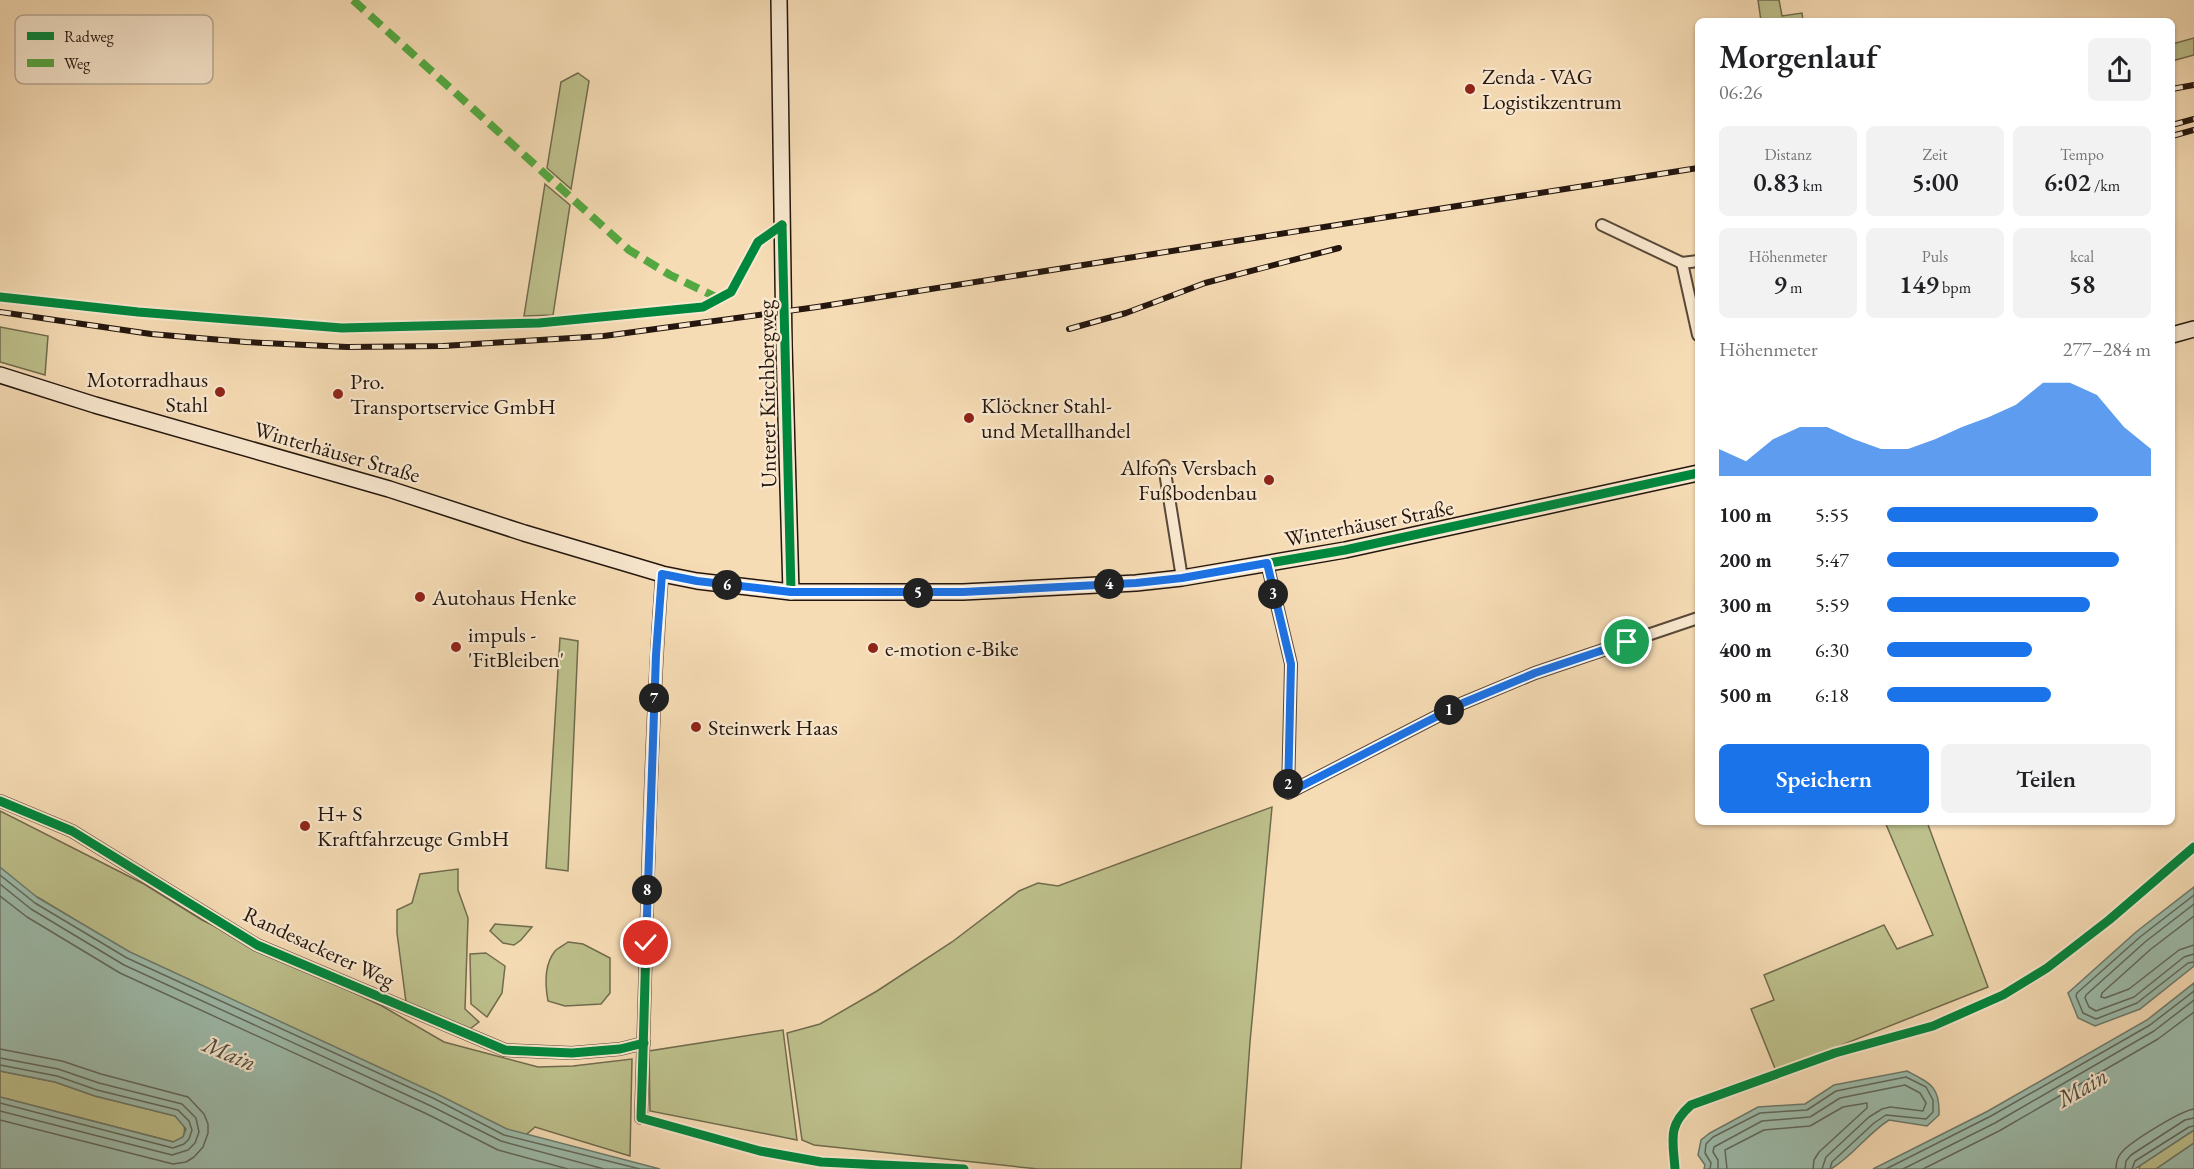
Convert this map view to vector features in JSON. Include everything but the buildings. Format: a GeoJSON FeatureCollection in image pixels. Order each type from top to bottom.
{"type":"FeatureCollection","features":[{"type":"Feature","properties":{"kind":"main road","name":"Unterer Kirchbergweg"},"geometry":{"type":"LineString","coordinates":[[779,0],[784,345],[791,592]]}},
{"type":"Feature","properties":{"kind":"main road"},"geometry":{"type":"LineString","coordinates":[[2175,334],[2194,329]]}},
{"type":"Feature","properties":{"kind":"main road","name":"Winterhäuser Straße"},"geometry":{"type":"LineString","coordinates":[[0,375],[95,405],[389,489],[524,533],[662,574],[729,586],[791,592],[963,592],[1182,578],[1345,550],[1695,474]]}},
{"type":"Feature","properties":{"kind":"street"},"geometry":{"type":"LineString","coordinates":[[1602,225],[1682,263],[1695,261]]}},
{"type":"Feature","properties":{"kind":"street"},"geometry":{"type":"LineString","coordinates":[[1682,263],[1695,322]]}},
{"type":"Feature","properties":{"kind":"street"},"geometry":{"type":"LineString","coordinates":[[1164,466],[1182,578]]}},
{"type":"Feature","properties":{"kind":"street","name":"Winterhäuser Straße"},"geometry":{"type":"LineString","coordinates":[[1267,563],[1291,664],[1288,793],[1463,703],[1535,673],[1695,619]]}},
{"type":"Feature","properties":{"kind":"street"},"geometry":{"type":"LineString","coordinates":[[641,1118],[646,899],[656,655],[662,574]]}},
{"type":"Feature","properties":{"kind":"street","name":"Randesackerer Weg"},"geometry":{"type":"LineString","coordinates":[[0,801],[72,831],[257,945],[505,1050],[572,1053],[620,1049],[644,1043]]}},
{"type":"Feature","properties":{"kind":"green space"},"geometry":{"type":"Polygon","coordinates":[[[1758,0],[1779,0],[1782,16],[1802,13],[1803,18],[1761,18],[1758,0]]]}},
{"type":"Feature","properties":{"kind":"green space"},"geometry":{"type":"Polygon","coordinates":[[[2194,38],[2194,55],[2175,60],[2175,43],[2194,38]]]}},
{"type":"Feature","properties":{"kind":"green space"},"geometry":{"type":"Polygon","coordinates":[[[578,73],[589,81],[571,189],[547,168],[561,82],[578,73]]]}},
{"type":"Feature","properties":{"kind":"green space"},"geometry":{"type":"Polygon","coordinates":[[[545,184],[570,205],[553,315],[524,316],[545,184]]]}},
{"type":"Feature","properties":{"kind":"green space"},"geometry":{"type":"Polygon","coordinates":[[[0,327],[48,336],[45,375],[0,362],[0,327]]]}},
{"type":"Feature","properties":{"kind":"green space"},"geometry":{"type":"Polygon","coordinates":[[[560,638],[578,641],[568,871],[546,868],[560,638]]]}},
{"type":"Feature","properties":{"kind":"green space"},"geometry":{"type":"Polygon","coordinates":[[[1272,807],[1250,1042],[1241,1169],[1038,1169],[814,1145],[802,1140],[787,1033],[820,1024],[877,991],[952,942],[1019,891],[1038,883],[1058,886],[1272,807]]]}},
{"type":"Feature","properties":{"kind":"green space"},"geometry":{"type":"Polygon","coordinates":[[[0,811],[144,884],[202,920],[382,1006],[444,1042],[538,1067],[573,1066],[632,1059],[630,1156],[535,1127],[513,1146],[130,953],[39,898],[0,879],[0,811]]]}},
{"type":"Feature","properties":{"kind":"green space"},"geometry":{"type":"Polygon","coordinates":[[[1886,825],[1928,825],[1988,987],[1776,1071],[1751,1009],[1774,1000],[1764,975],[1884,925],[1897,949],[1933,935],[1886,825]]]}},
{"type":"Feature","properties":{"kind":"green space"},"geometry":{"type":"Polygon","coordinates":[[[458,869],[458,890],[468,918],[465,1009],[479,1022],[470,1029],[406,1002],[397,933],[397,910],[412,903],[420,874],[458,869]]]}},
{"type":"Feature","properties":{"kind":"green space"},"geometry":{"type":"Polygon","coordinates":[[[495,924],[532,927],[514,945],[503,943],[490,931],[495,924]]]}},
{"type":"Feature","properties":{"kind":"green space"},"geometry":{"type":"Polygon","coordinates":[[[568,942],[583,944],[610,958],[610,993],[601,1004],[565,1006],[548,1001],[546,982],[549,962],[555,951],[568,942]]]}},
{"type":"Feature","properties":{"kind":"green space"},"geometry":{"type":"Polygon","coordinates":[[[486,953],[505,966],[502,993],[487,1017],[471,1004],[470,954],[486,953]]]}},
{"type":"Feature","properties":{"kind":"green space"},"geometry":{"type":"Polygon","coordinates":[[[783,1030],[797,1140],[650,1111],[649,1051],[783,1030]]]}},
{"type":"Feature","properties":{"kind":"green space"},"geometry":{"type":"Polygon","coordinates":[[[0,1071],[55,1082],[95,1096],[176,1116],[184,1125],[183,1137],[174,1142],[0,1097],[0,1071]]]}},
{"type":"Feature","properties":{"kind":"green space"},"geometry":{"type":"Polygon","coordinates":[[[2194,1130],[2194,1143],[2156,1169],[2139,1169],[2140,1165],[2194,1130]]]}},
{"type":"Feature","properties":{"kind":"water","name":"Main"},"geometry":{"type":"Polygon","coordinates":[[[0,867],[38,898],[130,952],[437,1094],[507,1129],[660,1169],[0,1169],[0,1097],[173,1142],[183,1137],[186,1129],[175,1116],[95,1096],[55,1082],[0,1071],[0,867]]]}},
{"type":"Feature","properties":{"kind":"water"},"geometry":{"type":"Polygon","coordinates":[[[2194,887],[2194,966],[2140,1009],[2095,1026],[2078,1018],[2068,993],[2136,932],[2194,887]]]}},
{"type":"Feature","properties":{"kind":"water","name":"Main"},"geometry":{"type":"Polygon","coordinates":[[[2194,983],[2194,1130],[2135,1169],[1873,1169],[1988,1111],[2147,1020],[2194,983]]]}},
{"type":"Feature","properties":{"kind":"water"},"geometry":{"type":"Polygon","coordinates":[[[1907,1071],[1932,1087],[1938,1098],[1939,1115],[1927,1126],[1889,1120],[1831,1169],[1704,1169],[1705,1165],[1698,1155],[1701,1140],[1758,1107],[1805,1104],[1834,1085],[1907,1071]]]}},
{"type":"Feature","properties":{"kind":"water"},"geometry":{"type":"Polygon","coordinates":[[[2194,1143],[2194,1169],[2156,1169],[2194,1143]]]}},
{"type":"Feature","properties":{"kind":"railway"},"geometry":{"type":"LineString","coordinates":[[2175,88],[2194,85]]}},
{"type":"Feature","properties":{"kind":"railway"},"geometry":{"type":"LineString","coordinates":[[2175,124],[2194,119]]}},
{"type":"Feature","properties":{"kind":"railway"},"geometry":{"type":"LineString","coordinates":[[2175,135],[2194,130]]}},
{"type":"Feature","properties":{"kind":"railway"},"geometry":{"type":"LineString","coordinates":[[0,312],[151,334],[347,347],[443,346],[604,336],[817,307],[1695,168]]}},
{"type":"Feature","properties":{"kind":"railway"},"geometry":{"type":"LineString","coordinates":[[1069,329],[1126,313],[1205,283],[1339,248]]}},
{"type":"Feature","properties":{"kind":"marked path"},"geometry":{"type":"LineString","coordinates":[[353,0],[629,250],[670,275],[720,299]]}},
{"type":"Feature","properties":{"kind":"cycle path"},"geometry":{"type":"LineString","coordinates":[[782,225],[791,592]]}},
{"type":"Feature","properties":{"kind":"cycle path"},"geometry":{"type":"LineString","coordinates":[[0,297],[138,312],[342,328],[539,323],[703,307],[731,292],[758,242],[782,225]]}},
{"type":"Feature","properties":{"kind":"cycle path"},"geometry":{"type":"LineString","coordinates":[[964,1169],[821,1162],[760,1151],[641,1118],[651,778],[662,574],[697,581],[791,592],[963,592],[1136,583],[1182,578],[1345,550],[1695,474]]}},
{"type":"Feature","properties":{"kind":"cycle path"},"geometry":{"type":"LineString","coordinates":[[0,801],[72,831],[257,945],[505,1050],[572,1053],[620,1049],[644,1043]]}},
{"type":"Feature","properties":{"kind":"cycle path"},"geometry":{"type":"LineString","coordinates":[[1675,1169],[1673,1134],[1678,1120],[1691,1105],[1835,1053],[1933,1026],[2003,995],[2047,968],[2109,920],[2194,847]]}},
{"type":"Feature","properties":{"kind":"place","name":"Zenda - VAG Logistikzentrum"},"geometry":{"type":"Point","coordinates":[1470,89]}},
{"type":"Feature","properties":{"kind":"place","name":"Motorradhaus Stahl"},"geometry":{"type":"Point","coordinates":[220,392]}},
{"type":"Feature","properties":{"kind":"place","name":"Pro. Transportservice GmbH"},"geometry":{"type":"Point","coordinates":[338,394]}},
{"type":"Feature","properties":{"kind":"place","name":"Klöckner Stahl- und Metallhandel"},"geometry":{"type":"Point","coordinates":[969,418]}},
{"type":"Feature","properties":{"kind":"place","name":"Alfons Versbach Fußbodenbau"},"geometry":{"type":"Point","coordinates":[1269,480]}},
{"type":"Feature","properties":{"kind":"place","name":"Autohaus Henke"},"geometry":{"type":"Point","coordinates":[420,597]}},
{"type":"Feature","properties":{"kind":"place","name":"impuls - 'FitBleiben'"},"geometry":{"type":"Point","coordinates":[456,647]}},
{"type":"Feature","properties":{"kind":"place","name":"e-motion e-Bike"},"geometry":{"type":"Point","coordinates":[873,648]}},
{"type":"Feature","properties":{"kind":"place","name":"Steinwerk Haas"},"geometry":{"type":"Point","coordinates":[696,727]}},
{"type":"Feature","properties":{"kind":"place","name":"H+ S Kraftfahrzeuge GmbH"},"geometry":{"type":"Point","coordinates":[305,826]}},
{"type":"Feature","properties":{"kind":"route"},"geometry":{"type":"LineString","coordinates":[[646,943],[656,655],[662,574],[751,589],[791,592],[963,592],[1136,583],[1182,578],[1267,563],[1291,664],[1288,793],[1463,703],[1535,673],[1627,642]]}}]}
